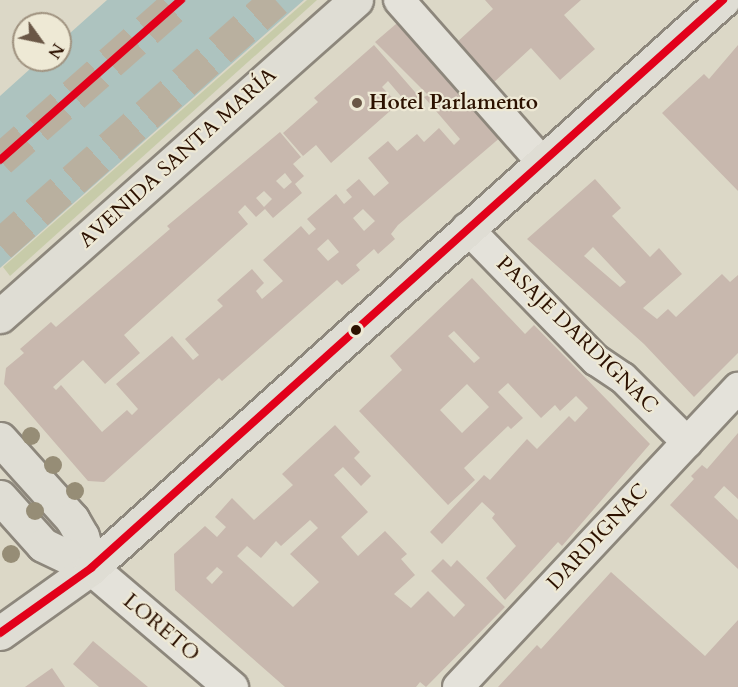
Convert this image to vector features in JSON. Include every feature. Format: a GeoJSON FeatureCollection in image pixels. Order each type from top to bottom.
{"type":"FeatureCollection","features":[{"type":"Feature","properties":{"kind":"main road","name":"AVENIDA SANTA MARÍA"},"geometry":{"type":"LineString","coordinates":[[0,316],[356,0]]}},
{"type":"Feature","properties":{"kind":"main road"},"geometry":{"type":"LineString","coordinates":[[0,633],[91,568],[723,0]]}},
{"type":"Feature","properties":{"kind":"main road"},"geometry":{"type":"LineString","coordinates":[[0,439],[72,519],[81,536],[91,568]]}},
{"type":"Feature","properties":{"kind":"main road","name":"LORETO"},"geometry":{"type":"LineString","coordinates":[[0,497],[43,545],[91,568],[231,687]]}},
{"type":"Feature","properties":{"kind":"street"},"geometry":{"type":"LineString","coordinates":[[399,0],[542,162]]}},
{"type":"Feature","properties":{"kind":"street","name":"PASAJE DARDIGNAC"},"geometry":{"type":"LineString","coordinates":[[467,228],[596,360],[623,378],[687,442]]}},
{"type":"Feature","properties":{"kind":"street","name":"DARDIGNAC"},"geometry":{"type":"LineString","coordinates":[[458,687],[738,388]]}},
{"type":"Feature","properties":{"kind":"green space"},"geometry":{"type":"Polygon","coordinates":[[[307,0],[317,0],[10,276],[3,267],[307,0]]]}},
{"type":"Feature","properties":{"kind":"water"},"geometry":{"type":"Polygon","coordinates":[[[107,0],[304,0],[0,268],[0,96],[27,72],[72,72],[72,31],[107,0]]]}},
{"type":"Feature","properties":{"kind":"building"},"geometry":{"type":"Polygon","coordinates":[[[485,0],[581,0],[564,15],[595,49],[560,80],[531,48],[493,83],[456,43],[493,9],[485,0]]]}},
{"type":"Feature","properties":{"kind":"building"},"geometry":{"type":"Polygon","coordinates":[[[410,23],[502,136],[398,225],[391,234],[395,239],[378,254],[374,249],[356,265],[360,270],[342,285],[337,280],[222,381],[219,378],[104,482],[88,481],[4,384],[6,368],[24,353],[20,349],[51,322],[56,327],[170,229],[167,226],[280,132],[301,157],[293,164],[304,176],[295,184],[302,193],[273,218],[265,209],[256,217],[245,205],[238,212],[248,224],[124,335],[140,353],[105,384],[83,360],[53,387],[56,390],[61,385],[102,432],[127,410],[132,415],[138,409],[116,384],[172,336],[193,360],[199,355],[185,339],[223,306],[217,300],[252,269],[264,283],[256,291],[262,299],[283,281],[263,260],[301,226],[309,235],[316,229],[307,219],[336,194],[344,204],[352,197],[346,190],[359,179],[374,196],[389,183],[368,158],[388,141],[397,151],[417,134],[424,142],[439,128],[454,145],[460,139],[424,97],[428,95],[375,42],[396,24],[410,23]],[[285,173],[276,181],[284,189],[292,182],[285,173]],[[264,191],[256,198],[264,207],[272,199],[264,191]],[[363,209],[353,218],[364,231],[375,221],[363,209]],[[328,239],[317,249],[328,261],[339,252],[328,239]]]}},
{"type":"Feature","properties":{"kind":"building","name":"Hotel Parlamento"},"geometry":{"type":"Polygon","coordinates":[[[374,45],[421,99],[411,108],[388,81],[382,87],[398,104],[331,163],[316,145],[303,156],[283,133],[318,102],[314,98],[374,45]]]}},
{"type":"Feature","properties":{"kind":"building"},"geometry":{"type":"Polygon","coordinates":[[[738,45],[738,191],[662,113],[704,74],[709,79],[738,45]]]}},
{"type":"Feature","properties":{"kind":"building"},"geometry":{"type":"Polygon","coordinates":[[[595,179],[621,208],[612,216],[650,257],[659,248],[682,274],[643,308],[657,319],[668,309],[676,317],[722,274],[730,282],[738,275],[738,353],[694,397],[644,344],[527,239],[595,179]],[[593,247],[584,256],[620,287],[626,282],[593,247]]]}},
{"type":"Feature","properties":{"kind":"building"},"geometry":{"type":"Polygon","coordinates":[[[472,278],[525,334],[534,325],[650,444],[562,546],[558,542],[505,600],[486,578],[516,546],[492,518],[495,514],[482,502],[442,544],[430,532],[484,475],[490,480],[527,439],[537,449],[569,416],[575,422],[588,408],[576,396],[560,411],[555,405],[541,418],[508,383],[498,392],[523,418],[511,429],[508,426],[464,468],[475,480],[448,505],[359,411],[402,370],[390,356],[472,278]],[[454,331],[448,336],[474,363],[480,358],[454,331]],[[467,384],[440,410],[462,433],[489,407],[467,384]]]}},
{"type":"Feature","properties":{"kind":"building"},"geometry":{"type":"Polygon","coordinates":[[[335,425],[360,452],[354,458],[371,476],[361,486],[343,467],[334,475],[368,512],[341,537],[358,556],[385,531],[407,554],[401,559],[415,575],[394,594],[411,608],[428,591],[454,617],[465,605],[431,571],[443,559],[451,567],[457,560],[505,607],[426,687],[420,682],[416,687],[285,687],[175,590],[174,554],[205,526],[217,537],[226,527],[215,517],[232,498],[254,520],[293,485],[282,474],[335,425]],[[310,520],[281,546],[276,541],[261,558],[247,546],[237,556],[293,607],[319,582],[290,554],[318,528],[310,520]],[[217,567],[206,578],[212,584],[223,572],[217,567]]]}},
{"type":"Feature","properties":{"kind":"building"},"geometry":{"type":"Polygon","coordinates":[[[738,433],[738,499],[724,486],[714,497],[738,520],[738,569],[670,505],[694,479],[691,476],[702,465],[707,469],[738,433]]]}},
{"type":"Feature","properties":{"kind":"building"},"geometry":{"type":"Polygon","coordinates":[[[611,572],[705,656],[738,620],[738,687],[498,687],[537,645],[541,649],[611,572]]]}},
{"type":"Feature","properties":{"kind":"building"},"geometry":{"type":"Polygon","coordinates":[[[93,641],[148,687],[99,687],[73,664],[93,641]]]}},
{"type":"Feature","properties":{"kind":"building"},"geometry":{"type":"Polygon","coordinates":[[[52,668],[65,687],[25,687],[52,668]]]}},
{"type":"Feature","properties":{"kind":"tunnel"},"geometry":{"type":"LineString","coordinates":[[0,160],[181,0]]}},
{"type":"Feature","properties":{"kind":"tunnel"},"geometry":{"type":"LineString","coordinates":[[0,245],[276,0]]}},
{"type":"Feature","properties":{"kind":"transit line"},"geometry":{"type":"LineString","coordinates":[[0,160],[181,0]]}},
{"type":"Feature","properties":{"kind":"transit line"},"geometry":{"type":"LineString","coordinates":[[0,633],[91,568],[723,0]]}},
{"type":"Feature","properties":{"kind":"place","name":"Hotel Parlamento"},"geometry":{"type":"Point","coordinates":[357,103]}}]}
